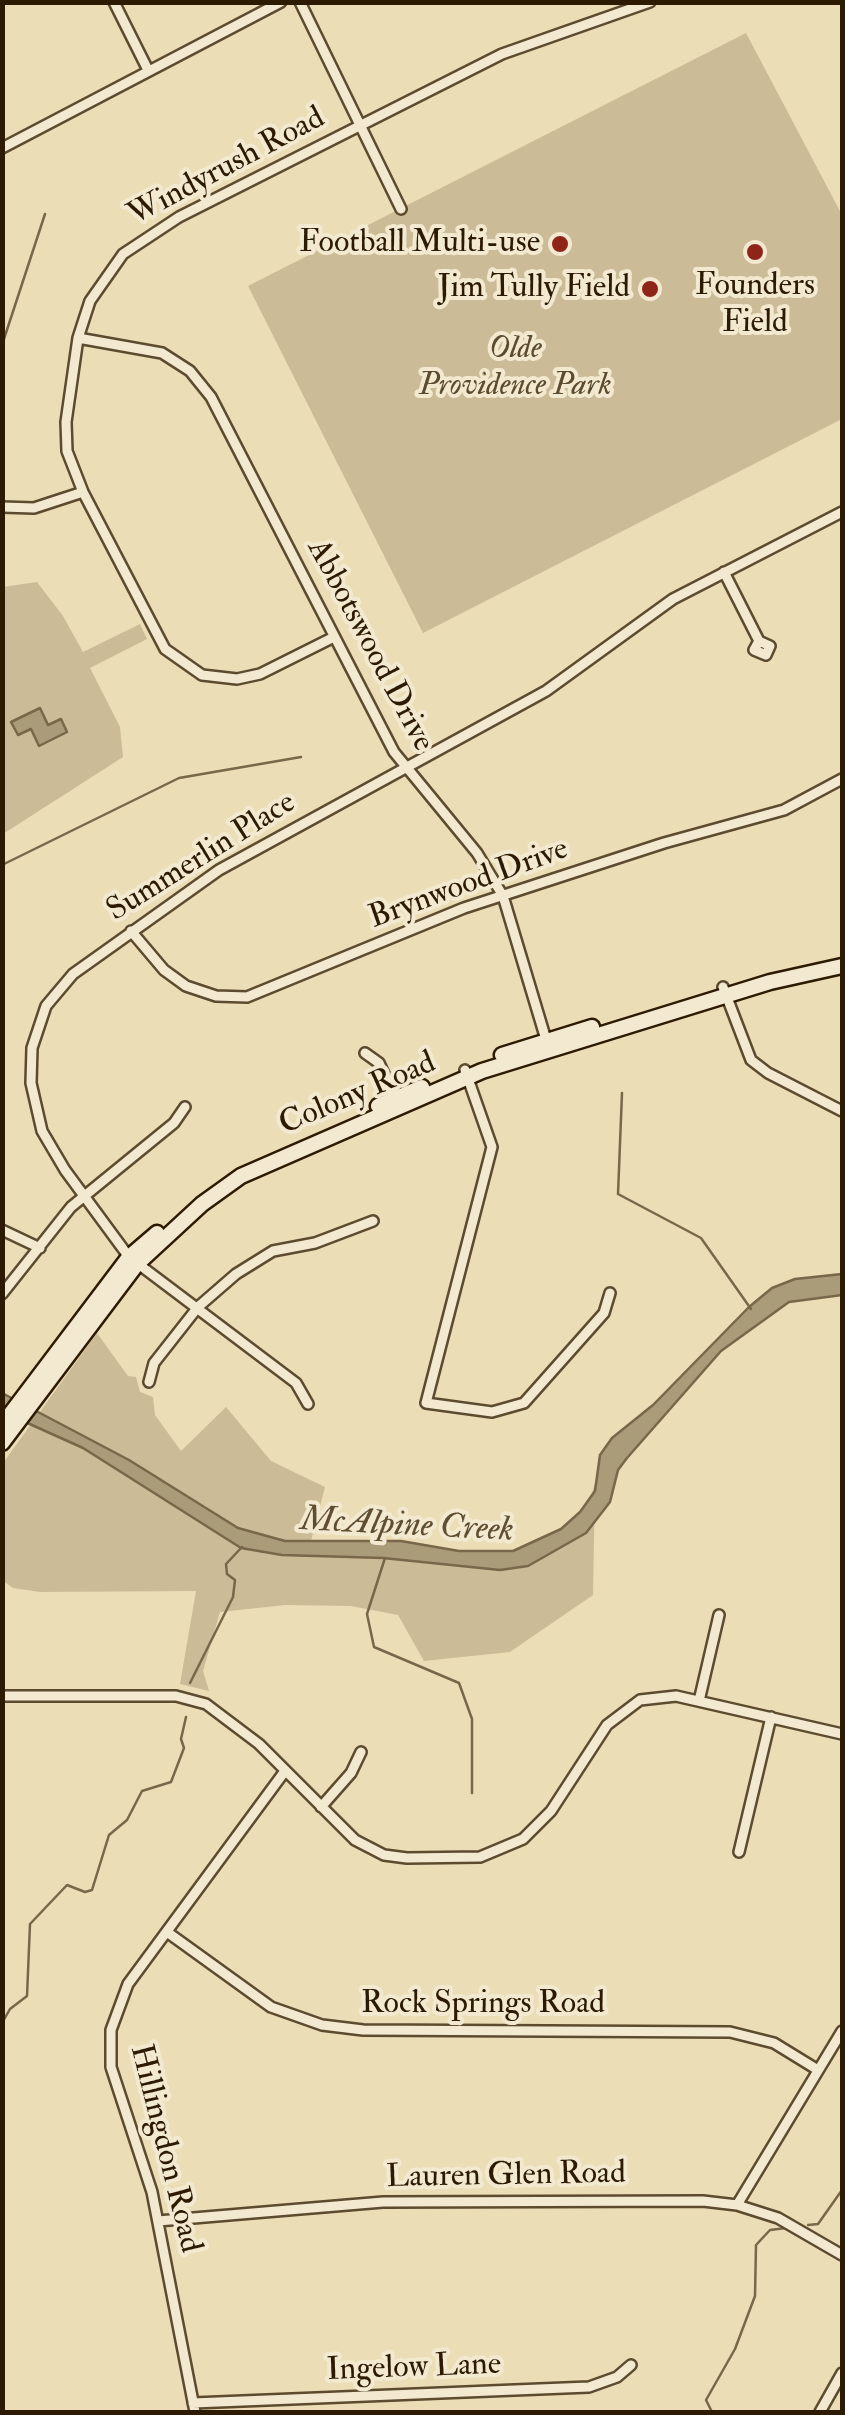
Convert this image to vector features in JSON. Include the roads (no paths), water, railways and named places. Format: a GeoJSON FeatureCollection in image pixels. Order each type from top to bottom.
{"type":"FeatureCollection","features":[{"type":"Feature","properties":{"kind":"main road","name":"Colony Road"},"geometry":{"type":"LineString","coordinates":[[2,1424],[48,1372],[133,1261],[241,1166],[548,1045],[842,956]]}},
{"type":"Feature","properties":{"kind":"main road","name":"Colony Road"},"geometry":{"type":"LineString","coordinates":[[724,991],[842,966]]}},
{"type":"Feature","properties":{"kind":"main road","name":"Colony Road"},"geometry":{"type":"LineString","coordinates":[[2,1443],[48,1372]]}},
{"type":"Feature","properties":{"kind":"street"},"geometry":{"type":"LineString","coordinates":[[114,2],[148,70]]}},
{"type":"Feature","properties":{"kind":"street"},"geometry":{"type":"LineString","coordinates":[[2,148],[281,2]]}},
{"type":"Feature","properties":{"kind":"street"},"geometry":{"type":"LineString","coordinates":[[300,2],[401,209]]}},
{"type":"Feature","properties":{"kind":"street","name":"Windyrush Road"},"geometry":{"type":"LineString","coordinates":[[334,637],[245,678],[209,677],[188,669],[160,642],[83,492],[72,467],[65,434],[78,338],[98,285],[115,262],[145,236],[532,40],[650,2]]}},
{"type":"Feature","properties":{"kind":"street","name":"Abbotswood Drive"},"geometry":{"type":"LineString","coordinates":[[78,338],[154,350],[179,362],[202,383],[404,768],[476,853],[503,896],[548,1045]]}},
{"type":"Feature","properties":{"kind":"street"},"geometry":{"type":"LineString","coordinates":[[2,508],[34,508],[83,492]]}},
{"type":"Feature","properties":{"kind":"street","name":"Summerlin Place"},"geometry":{"type":"LineString","coordinates":[[308,1404],[296,1383],[133,1261],[85,1196],[42,1130],[31,1082],[32,1048],[42,1014],[64,982],[130,931],[239,857],[560,682],[640,622],[724,572],[842,512]]}},
{"type":"Feature","properties":{"kind":"street"},"geometry":{"type":"LineString","coordinates":[[724,572],[759,640]]}},
{"type":"Feature","properties":{"kind":"street","name":"Brynwood Drive"},"geometry":{"type":"LineString","coordinates":[[130,931],[164,970],[186,986],[216,996],[247,997],[430,921],[664,843],[766,816],[842,779]]}},
{"type":"Feature","properties":{"kind":"street"},"geometry":{"type":"LineString","coordinates":[[724,991],[751,1060],[768,1073],[842,1111]]}},
{"type":"Feature","properties":{"kind":"street"},"geometry":{"type":"LineString","coordinates":[[365,1053],[379,1063],[397,1103]]}},
{"type":"Feature","properties":{"kind":"street"},"geometry":{"type":"LineString","coordinates":[[467,1074],[492,1147],[432,1385],[425,1396],[432,1405],[449,1403],[492,1412],[524,1403],[604,1314],[610,1293]]}},
{"type":"Feature","properties":{"kind":"street"},"geometry":{"type":"LineString","coordinates":[[2,1294],[71,1206],[174,1124],[185,1107]]}},
{"type":"Feature","properties":{"kind":"street"},"geometry":{"type":"LineString","coordinates":[[148,1382],[154,1363],[198,1307],[273,1250],[315,1244],[372,1221]]}},
{"type":"Feature","properties":{"kind":"street"},"geometry":{"type":"LineString","coordinates":[[2,1230],[40,1248]]}},
{"type":"Feature","properties":{"kind":"street"},"geometry":{"type":"LineString","coordinates":[[699,1701],[720,1615]]}},
{"type":"Feature","properties":{"kind":"street"},"geometry":{"type":"LineString","coordinates":[[2,1712],[4,1696],[195,1700],[230,1720],[355,1840],[384,1854],[480,1857],[509,1847],[543,1822],[607,1725],[627,1706],[665,1696],[842,1734]]}},
{"type":"Feature","properties":{"kind":"street"},"geometry":{"type":"LineString","coordinates":[[739,1852],[771,1718]]}},
{"type":"Feature","properties":{"kind":"street"},"geometry":{"type":"LineString","coordinates":[[320,1807],[351,1774],[361,1752]]}},
{"type":"Feature","properties":{"kind":"street","name":"Hillingdon Road"},"geometry":{"type":"LineString","coordinates":[[194,2408],[158,2221],[114,2079],[110,2042],[119,2000],[286,1771]]}},
{"type":"Feature","properties":{"kind":"street","name":"Rock Springs Road"},"geometry":{"type":"LineString","coordinates":[[167,1932],[271,2007],[322,2025],[363,2030],[730,2032],[774,2044],[818,2070]]}},
{"type":"Feature","properties":{"kind":"street"},"geometry":{"type":"LineString","coordinates":[[737,2205],[842,2031]]}},
{"type":"Feature","properties":{"kind":"street","name":"Lauren Glen Road"},"geometry":{"type":"LineString","coordinates":[[158,2221],[454,2200],[737,2205],[794,2224],[842,2254]]}},
{"type":"Feature","properties":{"kind":"street","name":"Ingelow Lane"},"geometry":{"type":"LineString","coordinates":[[194,2408],[589,2387],[617,2376],[630,2365]]}},
{"type":"Feature","properties":{"kind":"street"},"geometry":{"type":"LineString","coordinates":[[820,2412],[842,2373]]}},
{"type":"Feature","properties":{"kind":"waterway"},"geometry":{"type":"LineString","coordinates":[[2,345],[45,214]]}},
{"type":"Feature","properties":{"kind":"waterway"},"geometry":{"type":"LineString","coordinates":[[2,865],[179,778],[301,757]]}},
{"type":"Feature","properties":{"kind":"waterway"},"geometry":{"type":"LineString","coordinates":[[622,1093],[618,1194],[701,1238],[751,1309]]}},
{"type":"Feature","properties":{"kind":"waterway"},"geometry":{"type":"LineString","coordinates":[[190,1683],[233,1597],[235,1580],[227,1574],[226,1564],[242,1547]]}},
{"type":"Feature","properties":{"kind":"waterway","name":"McAlpine Creek"},"geometry":{"type":"LineString","coordinates":[[385,1558],[367,1614],[374,1647],[459,1683],[472,1719],[472,1793]]}},
{"type":"Feature","properties":{"kind":"waterway"},"geometry":{"type":"LineString","coordinates":[[2,2023],[10,2009],[27,1996],[30,1924],[67,1885],[85,1892],[92,1890],[109,1835],[127,1820],[142,1791],[171,1782],[184,1748],[181,1739],[186,1717]]}},
{"type":"Feature","properties":{"kind":"waterway"},"geometry":{"type":"LineString","coordinates":[[808,2225],[818,2224],[842,2190]]}},
{"type":"Feature","properties":{"kind":"waterway"},"geometry":{"type":"LineString","coordinates":[[712,2412],[706,2400],[735,2349],[755,2296],[756,2245],[770,2230],[786,2228]]}},
{"type":"Feature","properties":{"kind":"place","name":"Football Multi-use"},"geometry":{"type":"Point","coordinates":[560,244]}},
{"type":"Feature","properties":{"kind":"place","name":"Founders Field"},"geometry":{"type":"Point","coordinates":[755,252]}},
{"type":"Feature","properties":{"kind":"place","name":"Jim Tully Field"},"geometry":{"type":"Point","coordinates":[650,289]}},
{"type":"Feature","properties":{"kind":"park label","name":"Olde Providence Park"},"geometry":{"type":"Point","coordinates":[515,368]}}]}
